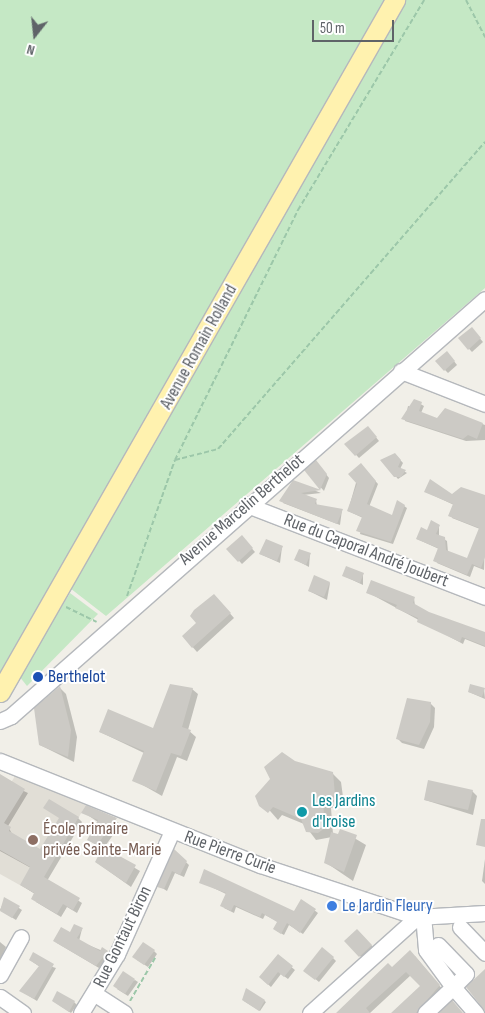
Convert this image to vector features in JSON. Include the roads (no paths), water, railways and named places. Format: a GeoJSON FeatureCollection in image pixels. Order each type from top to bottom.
{"type":"FeatureCollection","features":[{"type":"Feature","properties":{"kind":"main road","name":"Avenue Romain Rolland"},"geometry":{"type":"LineString","coordinates":[[0,692],[395,0]]}},
{"type":"Feature","properties":{"kind":"street","name":"Avenue Marcelin Berthelot"},"geometry":{"type":"LineString","coordinates":[[0,721],[11,716],[247,505],[485,299]]}},
{"type":"Feature","properties":{"kind":"street"},"geometry":{"type":"LineString","coordinates":[[401,371],[485,404]]}},
{"type":"Feature","properties":{"kind":"street","name":"Rue du Caporal André Joubert"},"geometry":{"type":"LineString","coordinates":[[247,505],[485,597]]}},
{"type":"Feature","properties":{"kind":"street","name":"Rue Pierre Curie"},"geometry":{"type":"LineString","coordinates":[[0,748],[20,767]]}},
{"type":"Feature","properties":{"kind":"street","name":"Rue Pierre Curie"},"geometry":{"type":"LineString","coordinates":[[0,761],[20,767],[172,831],[420,916]]}},
{"type":"Feature","properties":{"kind":"street","name":"Rue Gontaut Biron"},"geometry":{"type":"LineString","coordinates":[[81,1013],[95,994],[172,831]]}},
{"type":"Feature","properties":{"kind":"street"},"geometry":{"type":"LineString","coordinates":[[316,1011],[420,916],[485,913]]}},
{"type":"Feature","properties":{"kind":"street"},"geometry":{"type":"LineString","coordinates":[[420,916],[426,950],[453,987],[476,1013]]}},
{"type":"Feature","properties":{"kind":"street"},"geometry":{"type":"LineString","coordinates":[[424,1013],[485,954],[460,928]]}},
{"type":"Feature","properties":{"kind":"street"},"geometry":{"type":"LineString","coordinates":[[0,975],[21,936]]}},
{"type":"Feature","properties":{"kind":"street"},"geometry":{"type":"LineString","coordinates":[[438,945],[466,974]]}},
{"type":"Feature","properties":{"kind":"street"},"geometry":{"type":"LineString","coordinates":[[95,994],[124,1013]]}},
{"type":"Feature","properties":{"kind":"street"},"geometry":{"type":"LineString","coordinates":[[0,997],[23,1013]]}},
{"type":"Feature","properties":{"kind":"place","name":"Berthelot"},"geometry":{"type":"Point","coordinates":[38,677]}},
{"type":"Feature","properties":{"kind":"place","name":"Les Jardins d'Iroise"},"geometry":{"type":"Point","coordinates":[302,812]}},
{"type":"Feature","properties":{"kind":"place","name":"École primaire privée Sainte-Marie"},"geometry":{"type":"Point","coordinates":[33,840]}},
{"type":"Feature","properties":{"kind":"place","name":"Le Jardin Fleury"},"geometry":{"type":"Point","coordinates":[332,906]}}]}
